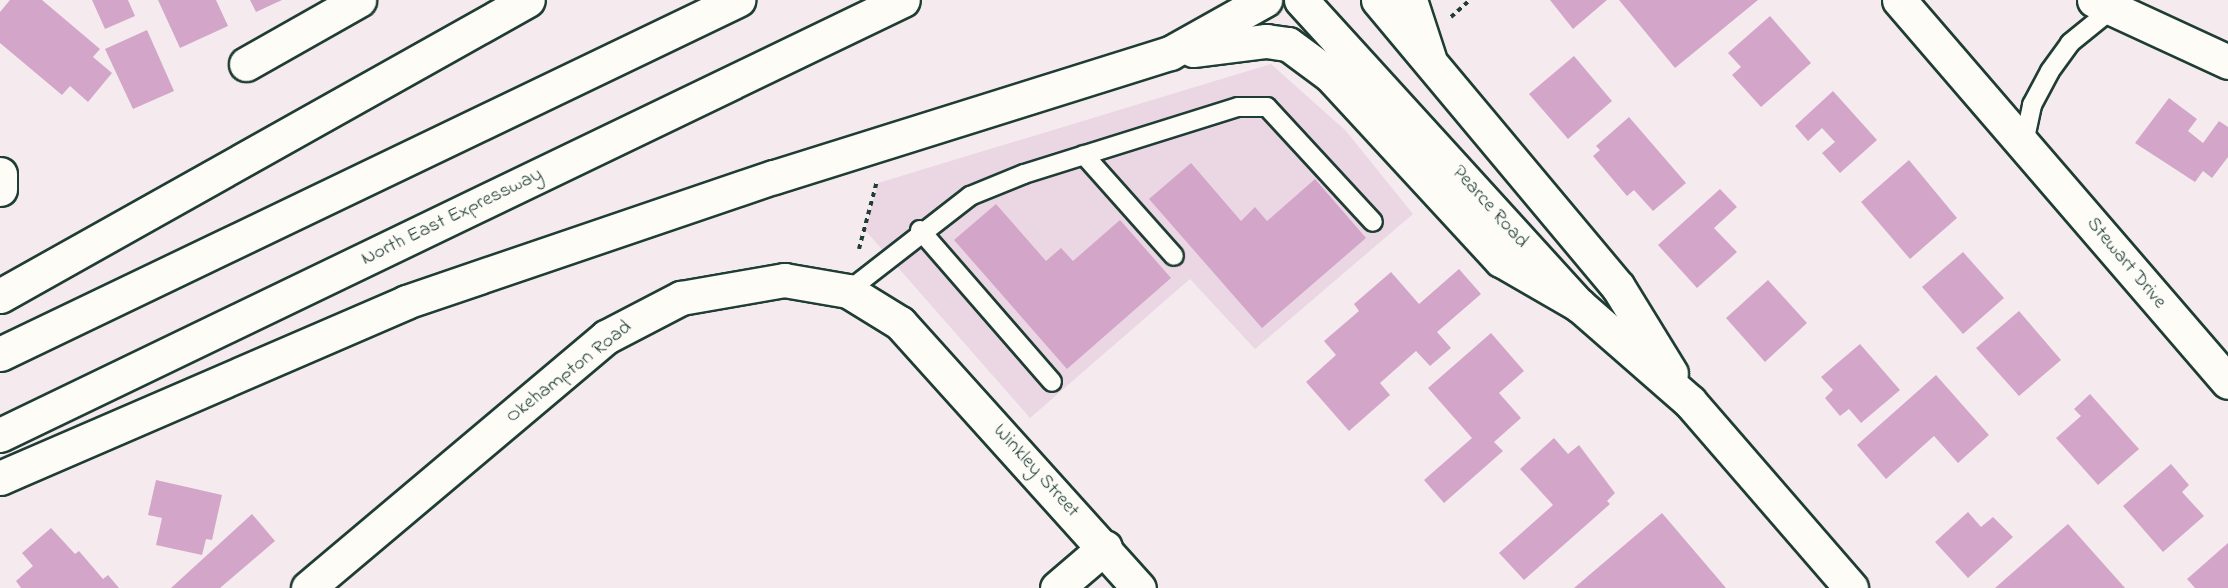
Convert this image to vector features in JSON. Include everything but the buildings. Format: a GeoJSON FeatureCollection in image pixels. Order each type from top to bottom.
{"type":"FeatureCollection","features":[{"type":"Feature","properties":{"kind":"main road"},"geometry":{"type":"LineString","coordinates":[[246,64],[359,0]]}},
{"type":"Feature","properties":{"kind":"main road"},"geometry":{"type":"LineString","coordinates":[[0,296],[528,0]]}},
{"type":"Feature","properties":{"kind":"main road"},"geometry":{"type":"LineString","coordinates":[[0,354],[738,0]]}},
{"type":"Feature","properties":{"kind":"main road","name":"North East Expressway"},"geometry":{"type":"LineString","coordinates":[[0,435],[903,0]]}},
{"type":"Feature","properties":{"kind":"main road"},"geometry":{"type":"LineString","coordinates":[[1170,53],[1265,0]]}},
{"type":"Feature","properties":{"kind":"main road","name":"Pearce Road"},"geometry":{"type":"LineString","coordinates":[[1301,0],[1579,305],[1690,402]]}},
{"type":"Feature","properties":{"kind":"main road","name":"Pearce Road"},"geometry":{"type":"LineString","coordinates":[[1378,0],[1618,286],[1690,402],[1838,584]]}},
{"type":"Feature","properties":{"kind":"main road"},"geometry":{"type":"LineString","coordinates":[[1410,0],[1429,58]]}},
{"type":"Feature","properties":{"kind":"main road","name":"Stewart Drive"},"geometry":{"type":"LineString","coordinates":[[1899,0],[2228,382]]}},
{"type":"Feature","properties":{"kind":"main road"},"geometry":{"type":"LineString","coordinates":[[2103,4],[2228,62]]}},
{"type":"Feature","properties":{"kind":"main road"},"geometry":{"type":"LineString","coordinates":[[0,478],[417,298],[774,177],[1170,53],[1266,40],[1288,44],[1330,75],[1501,260],[1579,305]]}},
{"type":"Feature","properties":{"kind":"main road"},"geometry":{"type":"LineString","coordinates":[[0,174],[0,189]]}},
{"type":"Feature","properties":{"kind":"main road","name":"Okehampton Road"},"geometry":{"type":"LineString","coordinates":[[308,588],[572,364],[644,314],[681,298],[756,283],[858,282],[932,354]]}},
{"type":"Feature","properties":{"kind":"main road","name":"Winkley Street"},"geometry":{"type":"LineString","coordinates":[[932,354],[1139,588]]}},
{"type":"Feature","properties":{"kind":"main road"},"geometry":{"type":"LineString","coordinates":[[1057,588],[1105,547]]}},
{"type":"Feature","properties":{"kind":"lane"},"geometry":{"type":"LineString","coordinates":[[2024,143],[2032,105],[2050,71],[2103,4]]}},
{"type":"Feature","properties":{"kind":"lane"},"geometry":{"type":"LineString","coordinates":[[858,282],[920,230],[969,196],[1084,155],[1238,108],[1267,107],[1373,222]]}},
{"type":"Feature","properties":{"kind":"lane"},"geometry":{"type":"LineString","coordinates":[[1084,155],[1174,256]]}},
{"type":"Feature","properties":{"kind":"lane"},"geometry":{"type":"LineString","coordinates":[[920,230],[1052,382]]}},
{"type":"Feature","properties":{"kind":"path"},"geometry":{"type":"LineString","coordinates":[[858,282],[854,265],[875,182],[886,178]]}},
{"type":"Feature","properties":{"kind":"shaded area"},"geometry":{"type":"Polygon","coordinates":[[[1271,64],[1346,131],[1413,214],[1255,349],[1190,279],[1030,418],[865,230],[878,183],[1271,64]]]}}]}
